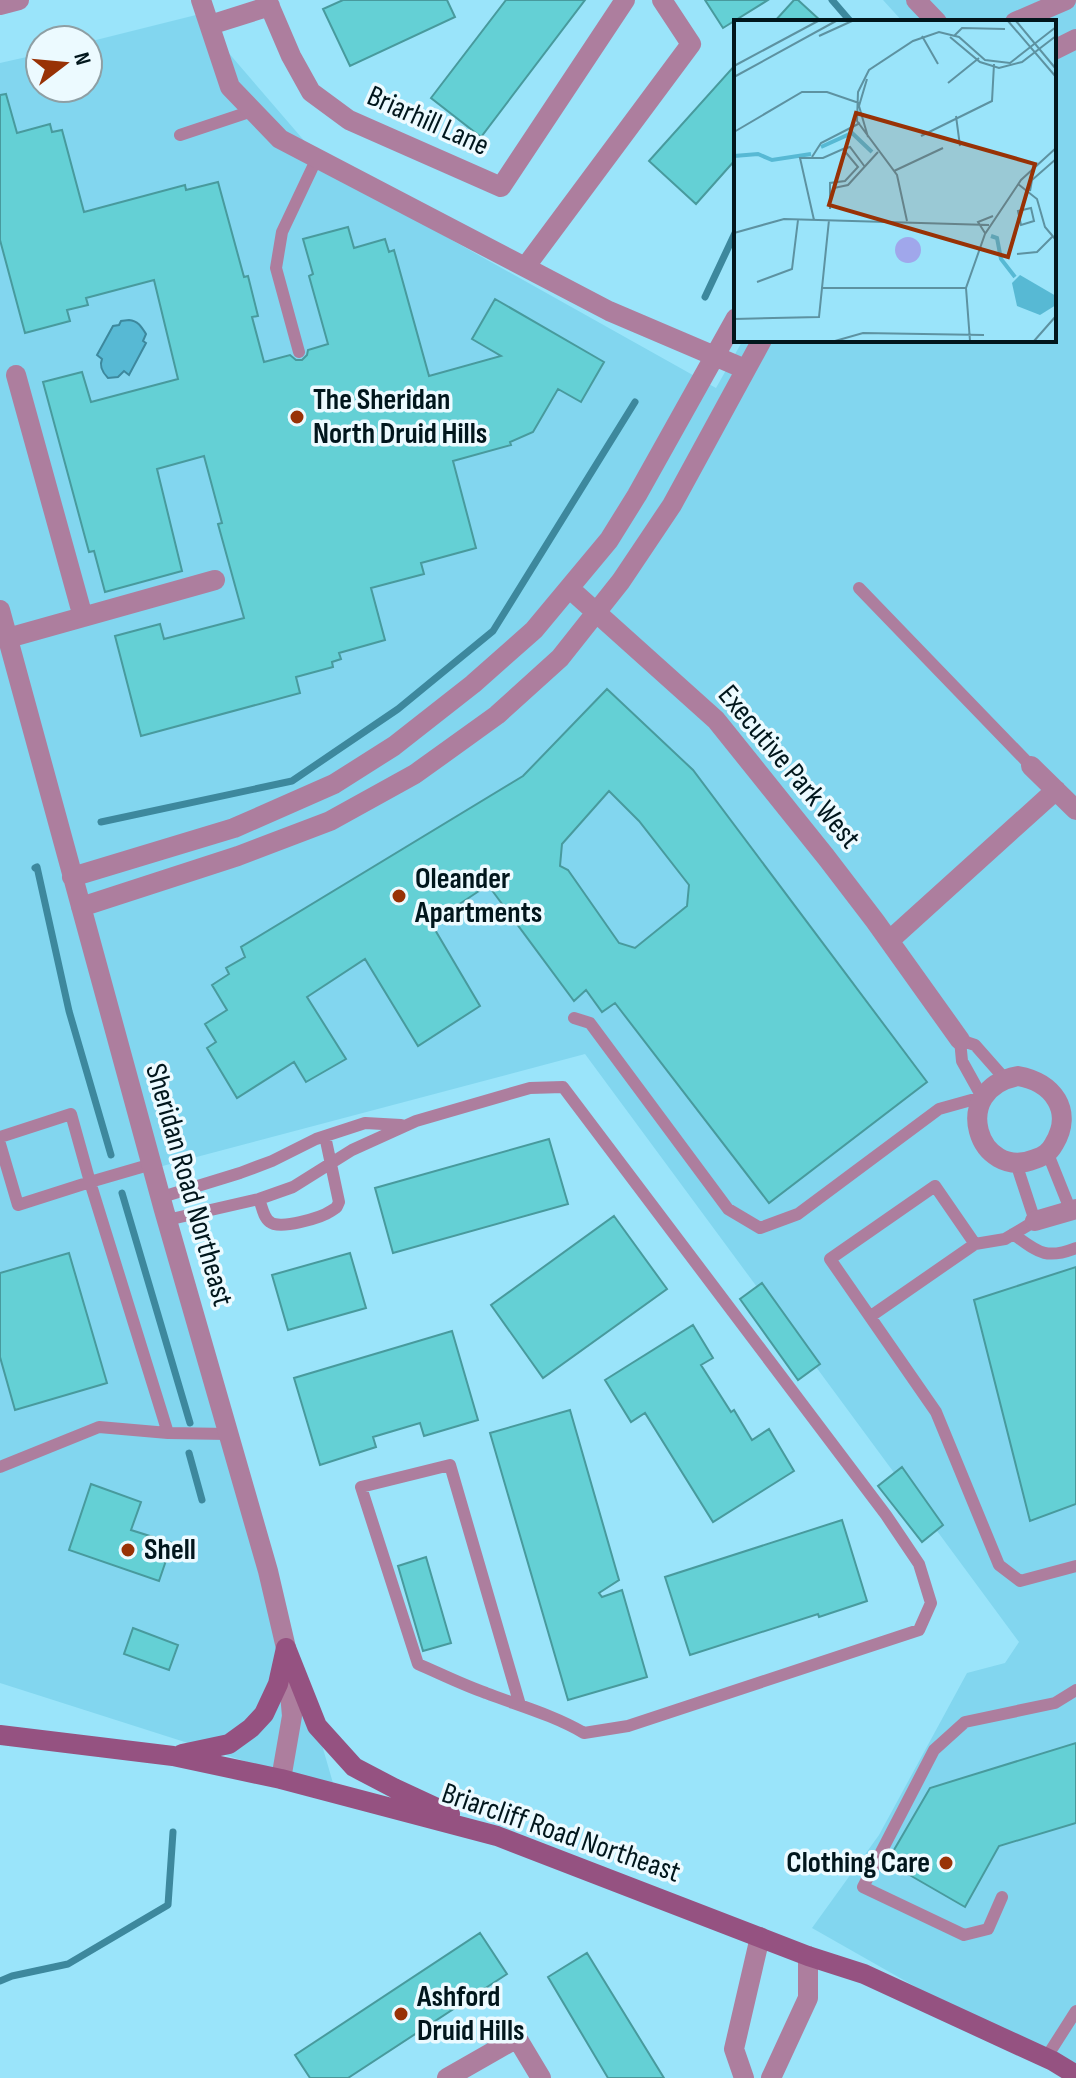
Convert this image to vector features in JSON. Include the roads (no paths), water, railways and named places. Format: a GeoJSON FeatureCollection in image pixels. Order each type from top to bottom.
{"type":"FeatureCollection","features":[{"type":"Feature","properties":{"kind":"main road"},"geometry":{"type":"LineString","coordinates":[[173,1756],[229,1744],[251,1728],[264,1714],[278,1684],[286,1648]]}},
{"type":"Feature","properties":{"kind":"main road"},"geometry":{"type":"LineString","coordinates":[[286,1648],[317,1726],[354,1767],[497,1836]]}},
{"type":"Feature","properties":{"kind":"main road","name":"Briarcliff Road Northeast"},"geometry":{"type":"LineString","coordinates":[[0,1735],[173,1756],[281,1779],[497,1836],[808,1956],[864,1974],[1046,2058],[1076,2075]]}},
{"type":"Feature","properties":{"kind":"street"},"geometry":{"type":"LineString","coordinates":[[0,5],[19,0]]}},
{"type":"Feature","properties":{"kind":"street"},"geometry":{"type":"LineString","coordinates":[[201,0],[230,87],[280,139],[609,311],[745,369]]}},
{"type":"Feature","properties":{"kind":"street","name":"Briarhill Lane"},"geometry":{"type":"LineString","coordinates":[[268,3],[311,92],[349,120],[501,187],[625,0]]}},
{"type":"Feature","properties":{"kind":"street"},"geometry":{"type":"LineString","coordinates":[[526,266],[691,44],[662,0]]}},
{"type":"Feature","properties":{"kind":"street"},"geometry":{"type":"LineString","coordinates":[[916,0],[935,20]]}},
{"type":"Feature","properties":{"kind":"street"},"geometry":{"type":"LineString","coordinates":[[1020,20],[1066,0]]}},
{"type":"Feature","properties":{"kind":"street"},"geometry":{"type":"LineString","coordinates":[[210,25],[268,3]]}},
{"type":"Feature","properties":{"kind":"street"},"geometry":{"type":"LineString","coordinates":[[1056,49],[1076,39]]}},
{"type":"Feature","properties":{"kind":"street"},"geometry":{"type":"LineString","coordinates":[[72,877],[234,828],[334,784],[394,746],[473,684],[534,630],[609,540],[734,322]]}},
{"type":"Feature","properties":{"kind":"street"},"geometry":{"type":"LineString","coordinates":[[81,907],[238,856],[330,821],[415,774],[507,705],[560,658],[621,581],[672,505],[761,342]]}},
{"type":"Feature","properties":{"kind":"street"},"geometry":{"type":"LineString","coordinates":[[16,375],[83,617]]}},
{"type":"Feature","properties":{"kind":"street"},"geometry":{"type":"LineString","coordinates":[[6,647],[83,617],[215,580]]}},
{"type":"Feature","properties":{"kind":"street","name":"Executive Park West"},"geometry":{"type":"LineString","coordinates":[[569,588],[716,720],[890,940],[960,1040]]}},
{"type":"Feature","properties":{"kind":"street","name":"Sheridan Road Northeast"},"geometry":{"type":"LineString","coordinates":[[0,610],[6,647],[268,1571],[286,1648],[292,1716],[281,1779]]}},
{"type":"Feature","properties":{"kind":"street"},"geometry":{"type":"LineString","coordinates":[[1031,766],[1076,810]]}},
{"type":"Feature","properties":{"kind":"street"},"geometry":{"type":"LineString","coordinates":[[890,940],[1056,790]]}},
{"type":"Feature","properties":{"kind":"street"},"geometry":{"type":"LineString","coordinates":[[1018,1076],[1044,1085],[1060,1106],[1060,1133],[1048,1154],[1016,1163],[990,1151],[981,1139],[977,1111],[982,1097],[992,1086],[1005,1079],[1018,1076]]}},
{"type":"Feature","properties":{"kind":"street"},"geometry":{"type":"LineString","coordinates":[[1035,1221],[1073,1209]]}},
{"type":"Feature","properties":{"kind":"street"},"geometry":{"type":"LineString","coordinates":[[744,2078],[734,2049],[760,1937]]}},
{"type":"Feature","properties":{"kind":"street"},"geometry":{"type":"LineString","coordinates":[[771,2078],[808,1998],[808,1956]]}},
{"type":"Feature","properties":{"kind":"street"},"geometry":{"type":"LineString","coordinates":[[447,2078],[517,2038],[541,2078]]}},
{"type":"Feature","properties":{"kind":"lane"},"geometry":{"type":"LineString","coordinates":[[180,135],[252,111]]}},
{"type":"Feature","properties":{"kind":"lane"},"geometry":{"type":"LineString","coordinates":[[299,352],[276,268],[282,232],[317,158]]}},
{"type":"Feature","properties":{"kind":"lane"},"geometry":{"type":"LineString","coordinates":[[859,588],[1031,766]]}},
{"type":"Feature","properties":{"kind":"lane"},"geometry":{"type":"LineString","coordinates":[[574,1018],[590,1023],[728,1209],[760,1228],[798,1214],[939,1109],[982,1097],[962,1061],[960,1040],[975,1045],[1005,1079]]}},
{"type":"Feature","properties":{"kind":"lane"},"geometry":{"type":"LineString","coordinates":[[167,1220],[259,1199],[293,1187],[352,1150],[404,1125],[530,1088],[563,1087],[886,1515],[919,1564],[931,1603],[919,1630],[628,1726],[584,1733],[561,1720],[482,1692],[418,1664],[361,1487],[450,1465],[520,1705]]}},
{"type":"Feature","properties":{"kind":"lane"},"geometry":{"type":"LineString","coordinates":[[0,1137],[71,1114],[168,1433]]}},
{"type":"Feature","properties":{"kind":"lane"},"geometry":{"type":"LineString","coordinates":[[162,1197],[261,1165],[325,1136],[365,1123],[404,1125]]}},
{"type":"Feature","properties":{"kind":"lane"},"geometry":{"type":"LineString","coordinates":[[259,1199],[272,1225],[281,1226],[324,1215],[335,1209],[339,1202],[325,1136]]}},
{"type":"Feature","properties":{"kind":"lane"},"geometry":{"type":"LineString","coordinates":[[0,1144],[18,1205],[152,1164]]}},
{"type":"Feature","properties":{"kind":"lane"},"geometry":{"type":"LineString","coordinates":[[1048,1154],[1073,1209]]}},
{"type":"Feature","properties":{"kind":"lane"},"geometry":{"type":"LineString","coordinates":[[871,1316],[975,1244],[1005,1239],[1035,1221],[1016,1163]]}},
{"type":"Feature","properties":{"kind":"lane"},"geometry":{"type":"LineString","coordinates":[[975,1244],[935,1186],[830,1259],[936,1412],[999,1565],[1020,1581],[1076,1566]]}},
{"type":"Feature","properties":{"kind":"lane"},"geometry":{"type":"LineString","coordinates":[[1013,1234],[1039,1253],[1051,1255],[1076,1248]]}},
{"type":"Feature","properties":{"kind":"lane"},"geometry":{"type":"LineString","coordinates":[[0,1467],[99,1427],[228,1434]]}},
{"type":"Feature","properties":{"kind":"lane"},"geometry":{"type":"LineString","coordinates":[[1002,1897],[988,1929],[964,1935],[863,1887],[934,1750],[965,1722],[1055,1703],[1076,1690]]}},
{"type":"Feature","properties":{"kind":"lane"},"geometry":{"type":"LineString","coordinates":[[1046,2058],[1076,2011]]}},
{"type":"Feature","properties":{"kind":"waterway"},"geometry":{"type":"LineString","coordinates":[[832,0],[849,20]]}},
{"type":"Feature","properties":{"kind":"waterway"},"geometry":{"type":"LineString","coordinates":[[705,297],[734,235]]}},
{"type":"Feature","properties":{"kind":"waterway"},"geometry":{"type":"LineString","coordinates":[[101,822],[292,781],[398,709],[493,631],[635,402]]}},
{"type":"Feature","properties":{"kind":"waterway"},"geometry":{"type":"LineString","coordinates":[[35,868],[69,1011],[111,1155]]}},
{"type":"Feature","properties":{"kind":"waterway"},"geometry":{"type":"LineString","coordinates":[[122,1193],[190,1423]]}},
{"type":"Feature","properties":{"kind":"waterway"},"geometry":{"type":"LineString","coordinates":[[189,1453],[202,1500]]}},
{"type":"Feature","properties":{"kind":"waterway"},"geometry":{"type":"LineString","coordinates":[[0,1981],[68,1964],[168,1905],[173,1832]]}},
{"type":"Feature","properties":{"kind":"place","name":"The Sheridan North Druid Hills"},"geometry":{"type":"Point","coordinates":[297,417]}},
{"type":"Feature","properties":{"kind":"place","name":"Oleander Apartments"},"geometry":{"type":"Point","coordinates":[399,896]}},
{"type":"Feature","properties":{"kind":"place","name":"Shell"},"geometry":{"type":"Point","coordinates":[128,1550]}},
{"type":"Feature","properties":{"kind":"place","name":"Clothing Care"},"geometry":{"type":"Point","coordinates":[946,1863]}},
{"type":"Feature","properties":{"kind":"place","name":"Ashford Druid Hills"},"geometry":{"type":"Point","coordinates":[401,2014]}}]}
